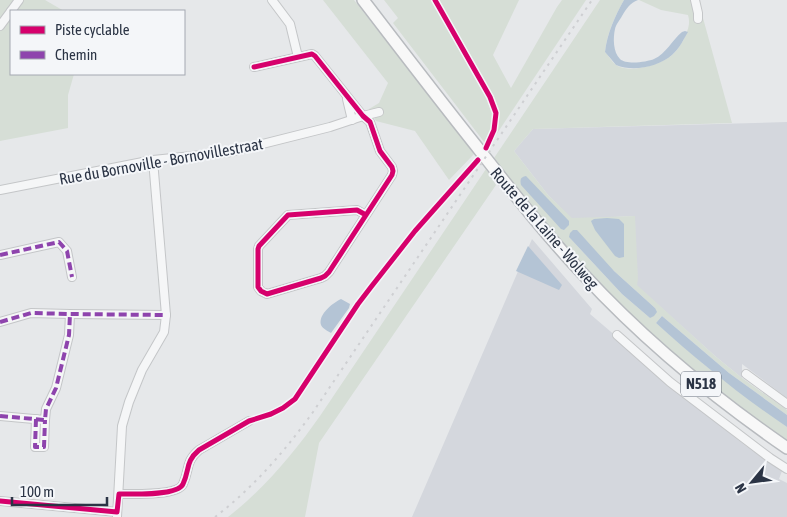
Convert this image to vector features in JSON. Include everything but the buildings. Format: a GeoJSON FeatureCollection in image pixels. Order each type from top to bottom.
{"type":"FeatureCollection","features":[{"type":"Feature","properties":{"kind":"highway","name":"Route de la Laine - Wolweg"},"geometry":{"type":"LineString","coordinates":[[363,0],[516,197],[583,274],[620,313],[664,354],[728,406],[787,448]]}},
{"type":"Feature","properties":{"kind":"highway","name":"Route de la Laine - Wolweg"},"geometry":{"type":"LineString","coordinates":[[368,0],[380,22]]}},
{"type":"Feature","properties":{"kind":"street"},"geometry":{"type":"LineString","coordinates":[[272,0],[290,24],[298,57]]}},
{"type":"Feature","properties":{"kind":"street"},"geometry":{"type":"LineString","coordinates":[[695,0],[698,20]]}},
{"type":"Feature","properties":{"kind":"street"},"geometry":{"type":"LineString","coordinates":[[0,26],[10,12]]}},
{"type":"Feature","properties":{"kind":"street"},"geometry":{"type":"LineString","coordinates":[[254,67],[312,54],[315,56],[346,97],[370,122],[380,151],[393,171],[392,175],[366,215],[325,276],[267,294],[261,291],[258,286],[259,246],[288,215],[357,210],[366,215]]}},
{"type":"Feature","properties":{"kind":"street"},"geometry":{"type":"LineString","coordinates":[[346,97],[352,120]]}},
{"type":"Feature","properties":{"kind":"street","name":"Rue du Bornoville - Bornovillestraat"},"geometry":{"type":"LineString","coordinates":[[0,190],[153,160],[230,152],[308,133],[379,112]]}},
{"type":"Feature","properties":{"kind":"street"},"geometry":{"type":"LineString","coordinates":[[0,501],[117,515],[122,426],[142,370],[164,332],[166,315],[153,160]]}},
{"type":"Feature","properties":{"kind":"street"},"geometry":{"type":"LineString","coordinates":[[0,255],[59,242],[66,251],[72,277]]}},
{"type":"Feature","properties":{"kind":"street"},"geometry":{"type":"LineString","coordinates":[[0,322],[31,313],[166,315]]}},
{"type":"Feature","properties":{"kind":"street"},"geometry":{"type":"LineString","coordinates":[[36,419],[35,447],[44,447],[46,409],[56,388],[70,335],[70,314]]}},
{"type":"Feature","properties":{"kind":"street"},"geometry":{"type":"LineString","coordinates":[[617,335],[670,382],[770,458],[787,468]]}},
{"type":"Feature","properties":{"kind":"street"},"geometry":{"type":"LineString","coordinates":[[746,374],[787,404]]}},
{"type":"Feature","properties":{"kind":"street"},"geometry":{"type":"LineString","coordinates":[[0,416],[45,420]]}},
{"type":"Feature","properties":{"kind":"street"},"geometry":{"type":"LineString","coordinates":[[119,494],[151,494],[179,489],[183,486],[189,461],[193,455],[249,421]]}},
{"type":"Feature","properties":{"kind":"shaded area"},"geometry":{"type":"Polygon","coordinates":[[[0,0],[45,0],[62,10],[10,10],[10,75],[74,75],[68,95],[68,128],[0,141],[0,0]]]}},
{"type":"Feature","properties":{"kind":"shaded area"},"geometry":{"type":"Polygon","coordinates":[[[323,0],[354,0],[474,154],[449,180],[415,131],[376,121],[369,109],[379,103],[388,83],[323,0]]]}},
{"type":"Feature","properties":{"kind":"shaded area"},"geometry":{"type":"Polygon","coordinates":[[[384,0],[519,0],[493,55],[511,88],[562,0],[586,0],[488,147],[393,23],[398,18],[384,0]]]}},
{"type":"Feature","properties":{"kind":"shaded area"},"geometry":{"type":"Polygon","coordinates":[[[600,0],[624,0],[612,25],[605,52],[616,65],[630,69],[652,65],[671,56],[683,41],[689,25],[688,15],[661,10],[639,0],[698,0],[732,123],[533,129],[514,151],[548,195],[572,218],[635,216],[637,285],[715,356],[787,410],[787,415],[729,373],[662,316],[656,323],[706,366],[787,427],[787,443],[727,399],[644,329],[576,259],[525,199],[494,158],[600,0]],[[569,237],[622,294],[650,318],[655,308],[614,271],[569,237]]]}},
{"type":"Feature","properties":{"kind":"shaded area"},"geometry":{"type":"Polygon","coordinates":[[[787,122],[787,398],[742,364],[742,378],[636,285],[634,216],[572,219],[548,195],[514,151],[533,129],[787,122]]]}},
{"type":"Feature","properties":{"kind":"shaded area"},"geometry":{"type":"Polygon","coordinates":[[[486,169],[496,185],[319,443],[305,517],[228,517],[254,495],[289,457],[310,430],[486,169]]]}},
{"type":"Feature","properties":{"kind":"shaded area"},"geometry":{"type":"Polygon","coordinates":[[[532,239],[592,309],[590,314],[696,407],[782,471],[779,479],[787,483],[787,517],[412,517],[532,239]]]}},
{"type":"Feature","properties":{"kind":"water"},"geometry":{"type":"Polygon","coordinates":[[[624,0],[638,0],[627,9],[616,27],[614,45],[620,59],[627,62],[642,62],[654,59],[662,54],[678,35],[685,31],[688,32],[672,55],[660,63],[645,67],[630,68],[616,65],[605,52],[612,25],[624,0]]]}},
{"type":"Feature","properties":{"kind":"water"},"geometry":{"type":"Polygon","coordinates":[[[526,176],[569,221],[569,225],[564,230],[521,185],[521,179],[526,176]]]}},
{"type":"Feature","properties":{"kind":"water"},"geometry":{"type":"Polygon","coordinates":[[[607,218],[619,219],[624,224],[624,257],[619,258],[615,256],[595,230],[591,221],[607,218]]]}},
{"type":"Feature","properties":{"kind":"water"},"geometry":{"type":"Polygon","coordinates":[[[573,230],[577,230],[614,271],[655,308],[657,312],[654,316],[650,318],[622,294],[569,237],[573,230]]]}},
{"type":"Feature","properties":{"kind":"water"},"geometry":{"type":"Polygon","coordinates":[[[528,246],[562,285],[559,290],[516,271],[528,246]]]}},
{"type":"Feature","properties":{"kind":"water"},"geometry":{"type":"Polygon","coordinates":[[[341,299],[350,304],[349,308],[331,333],[321,325],[322,317],[330,306],[341,299]]]}},
{"type":"Feature","properties":{"kind":"water"},"geometry":{"type":"Polygon","coordinates":[[[662,316],[729,373],[787,415],[787,427],[703,364],[656,323],[662,316]]]}},
{"type":"Feature","properties":{"kind":"railway"},"geometry":{"type":"LineString","coordinates":[[215,517],[268,468],[313,412],[592,0]]}},
{"type":"Feature","properties":{"kind":"marked path"},"geometry":{"type":"LineString","coordinates":[[0,255],[59,242],[67,251],[72,277]]}},
{"type":"Feature","properties":{"kind":"marked path"},"geometry":{"type":"LineString","coordinates":[[0,322],[31,313],[166,315]]}},
{"type":"Feature","properties":{"kind":"marked path"},"geometry":{"type":"LineString","coordinates":[[0,416],[45,420],[46,409],[56,388],[69,335],[70,314]]}},
{"type":"Feature","properties":{"kind":"marked path"},"geometry":{"type":"LineString","coordinates":[[36,419],[35,447],[44,447],[45,420]]}},
{"type":"Feature","properties":{"kind":"cycle path"},"geometry":{"type":"LineString","coordinates":[[435,0],[490,97],[496,113],[494,130],[486,148]]}},
{"type":"Feature","properties":{"kind":"cycle path"},"geometry":{"type":"LineString","coordinates":[[254,67],[312,54],[315,56],[363,116],[370,122],[380,151],[393,171],[392,175],[329,272],[325,276],[267,294],[261,291],[258,287],[259,246],[288,215],[357,210],[366,215]]}},
{"type":"Feature","properties":{"kind":"cycle path"},"geometry":{"type":"LineString","coordinates":[[0,501],[117,512],[119,494],[154,493],[173,491],[179,488],[183,484],[192,458],[199,450],[249,421],[283,408],[295,399],[371,287],[415,231],[478,160]]}}]}
